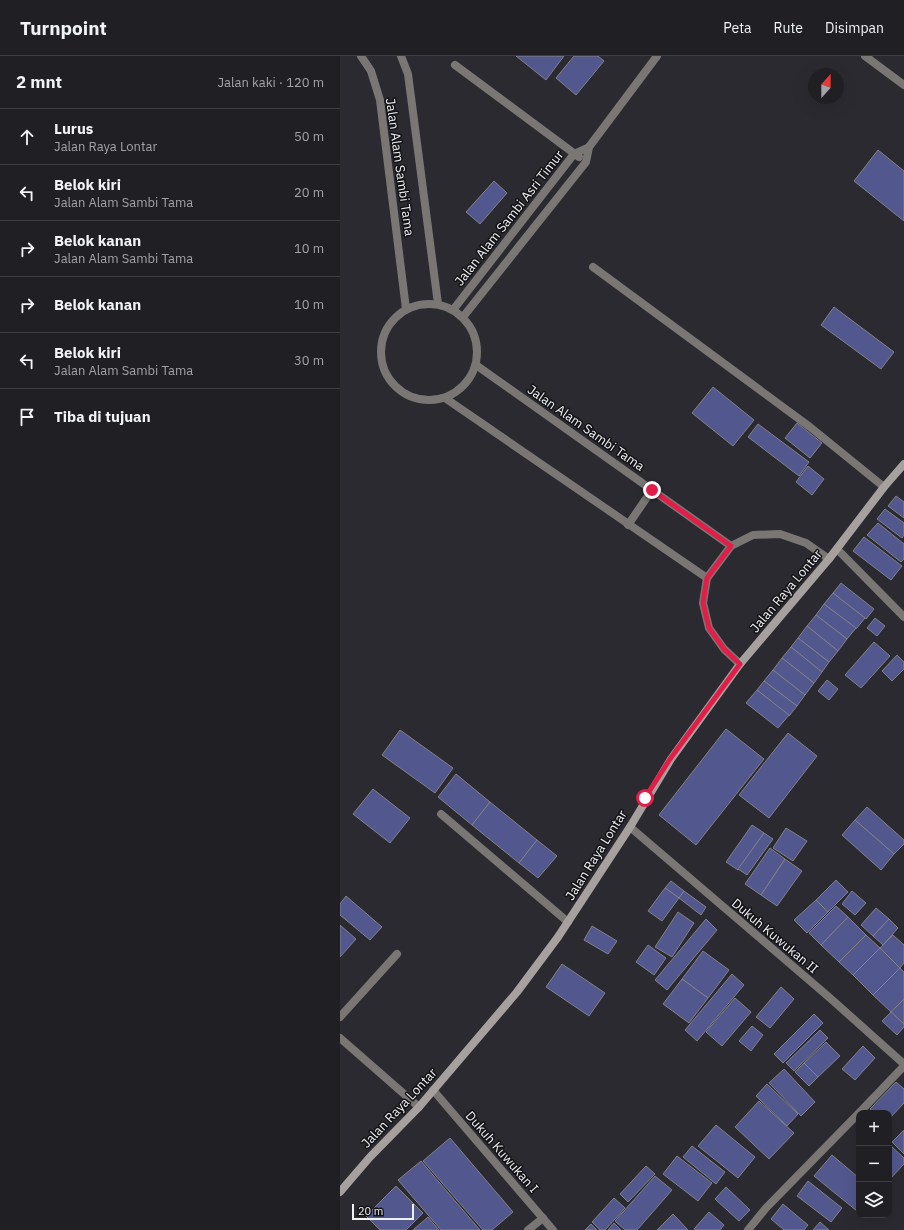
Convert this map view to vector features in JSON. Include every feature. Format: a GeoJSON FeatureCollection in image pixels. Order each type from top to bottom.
{"type":"FeatureCollection","features":[{"type":"Feature","properties":{"kind":"street","name":"Jalan Alam Sambi Tama"},"geometry":{"type":"LineString","coordinates":[[361,56],[371,71],[380,100],[406,309]]}},
{"type":"Feature","properties":{"kind":"street","name":"Jalan Alam Sambi Tama"},"geometry":{"type":"LineString","coordinates":[[401,56],[408,74],[438,304]]}},
{"type":"Feature","properties":{"kind":"street","name":"Jalan Alam Sambi Asri Timur"},"geometry":{"type":"LineString","coordinates":[[463,317],[586,162],[589,147],[657,56]]}},
{"type":"Feature","properties":{"kind":"street"},"geometry":{"type":"LineString","coordinates":[[865,56],[904,85]]}},
{"type":"Feature","properties":{"kind":"street"},"geometry":{"type":"LineString","coordinates":[[455,65],[586,162]]}},
{"type":"Feature","properties":{"kind":"street","name":"Jalan Alam Sambi Asri Timur"},"geometry":{"type":"LineString","coordinates":[[453,310],[574,154],[589,147]]}},
{"type":"Feature","properties":{"kind":"street"},"geometry":{"type":"LineString","coordinates":[[593,267],[810,427],[884,487]]}},
{"type":"Feature","properties":{"kind":"street"},"geometry":{"type":"LineString","coordinates":[[422,304],[438,304],[453,310],[463,317],[473,332],[478,348],[476,365],[470,380],[459,390],[445,398],[429,400],[413,398],[399,390],[388,378],[384,368],[381,348],[385,332],[394,319],[406,309],[422,304]]}},
{"type":"Feature","properties":{"kind":"street","name":"Jalan Alam Sambi Tama"},"geometry":{"type":"LineString","coordinates":[[476,365],[731,546]]}},
{"type":"Feature","properties":{"kind":"street"},"geometry":{"type":"LineString","coordinates":[[445,398],[707,578]]}},
{"type":"Feature","properties":{"kind":"street","name":"Jalan Raya Lontar"},"geometry":{"type":"LineString","coordinates":[[340,1192],[370,1157],[418,1107],[517,992],[568,922],[630,827],[670,759],[740,664],[829,559],[884,487],[904,464]]}},
{"type":"Feature","properties":{"kind":"street"},"geometry":{"type":"LineString","coordinates":[[628,525],[652,490]]}},
{"type":"Feature","properties":{"kind":"street"},"geometry":{"type":"LineString","coordinates":[[740,664],[724,649],[709,628],[703,603],[707,578],[731,546],[753,535],[780,534],[806,543],[829,559]]}},
{"type":"Feature","properties":{"kind":"street"},"geometry":{"type":"LineString","coordinates":[[837,549],[904,618]]}},
{"type":"Feature","properties":{"kind":"street"},"geometry":{"type":"LineString","coordinates":[[441,814],[568,922]]}},
{"type":"Feature","properties":{"kind":"street","name":"Dukuh Kuwukan II"},"geometry":{"type":"LineString","coordinates":[[630,827],[830,998],[904,1065]]}},
{"type":"Feature","properties":{"kind":"street"},"geometry":{"type":"LineString","coordinates":[[340,1017],[397,954]]}},
{"type":"Feature","properties":{"kind":"street"},"geometry":{"type":"LineString","coordinates":[[340,1038],[418,1107]]}},
{"type":"Feature","properties":{"kind":"street"},"geometry":{"type":"LineString","coordinates":[[862,1110],[904,1065]]}},
{"type":"Feature","properties":{"kind":"street","name":"Dukuh Kuwukan I"},"geometry":{"type":"LineString","coordinates":[[433,1090],[553,1230]]}},
{"type":"Feature","properties":{"kind":"street"},"geometry":{"type":"LineString","coordinates":[[748,1230],[766,1208],[856,1116]]}},
{"type":"Feature","properties":{"kind":"street"},"geometry":{"type":"LineString","coordinates":[[528,1230],[543,1218]]}},
{"type":"Feature","properties":{"kind":"building"},"geometry":{"type":"Polygon","coordinates":[[[516,56],[564,56],[546,80],[516,56]]]}},
{"type":"Feature","properties":{"kind":"building"},"geometry":{"type":"Polygon","coordinates":[[[574,56],[598,56],[604,61],[576,95],[556,78],[574,56]]]}},
{"type":"Feature","properties":{"kind":"building"},"geometry":{"type":"Polygon","coordinates":[[[878,150],[904,171],[904,221],[854,181],[878,150]]]}},
{"type":"Feature","properties":{"kind":"building"},"geometry":{"type":"Polygon","coordinates":[[[494,181],[507,193],[480,224],[466,212],[494,181]]]}},
{"type":"Feature","properties":{"kind":"building"},"geometry":{"type":"Polygon","coordinates":[[[834,307],[894,352],[881,369],[821,325],[834,307]]]}},
{"type":"Feature","properties":{"kind":"building"},"geometry":{"type":"Polygon","coordinates":[[[713,387],[754,420],[733,446],[692,413],[713,387]]]}},
{"type":"Feature","properties":{"kind":"building"},"geometry":{"type":"Polygon","coordinates":[[[797,423],[822,443],[810,458],[785,438],[797,423]]]}},
{"type":"Feature","properties":{"kind":"building"},"geometry":{"type":"Polygon","coordinates":[[[758,424],[809,462],[799,476],[748,437],[758,424]]]}},
{"type":"Feature","properties":{"kind":"building"},"geometry":{"type":"Polygon","coordinates":[[[808,466],[824,479],[812,495],[796,482],[808,466]]]}},
{"type":"Feature","properties":{"kind":"building"},"geometry":{"type":"Polygon","coordinates":[[[896,496],[904,502],[904,518],[888,506],[896,496]]]}},
{"type":"Feature","properties":{"kind":"building"},"geometry":{"type":"Polygon","coordinates":[[[885,509],[904,523],[904,535],[902,538],[877,519],[885,509]]]}},
{"type":"Feature","properties":{"kind":"building"},"geometry":{"type":"Polygon","coordinates":[[[878,523],[904,544],[904,559],[901,562],[867,535],[878,523]]]}},
{"type":"Feature","properties":{"kind":"building"},"geometry":{"type":"Polygon","coordinates":[[[864,537],[902,566],[891,580],[853,551],[864,537]]]}},
{"type":"Feature","properties":{"kind":"building"},"geometry":{"type":"Polygon","coordinates":[[[841,583],[874,609],[866,619],[833,593],[841,583]]]}},
{"type":"Feature","properties":{"kind":"building"},"geometry":{"type":"Polygon","coordinates":[[[833,593],[865,618],[856,629],[824,604],[833,593]]]}},
{"type":"Feature","properties":{"kind":"building"},"geometry":{"type":"Polygon","coordinates":[[[824,604],[856,628],[847,639],[816,615],[824,604]]]}},
{"type":"Feature","properties":{"kind":"building"},"geometry":{"type":"Polygon","coordinates":[[[816,615],[847,639],[838,651],[807,626],[816,615]]]}},
{"type":"Feature","properties":{"kind":"building"},"geometry":{"type":"Polygon","coordinates":[[[875,618],[885,626],[877,636],[867,628],[875,618]]]}},
{"type":"Feature","properties":{"kind":"building"},"geometry":{"type":"Polygon","coordinates":[[[807,626],[838,651],[829,662],[798,638],[807,626]]]}},
{"type":"Feature","properties":{"kind":"building"},"geometry":{"type":"Polygon","coordinates":[[[798,638],[829,662],[822,672],[791,647],[798,638]]]}},
{"type":"Feature","properties":{"kind":"building"},"geometry":{"type":"Polygon","coordinates":[[[874,642],[890,656],[861,688],[845,675],[874,642]]]}},
{"type":"Feature","properties":{"kind":"building"},"geometry":{"type":"Polygon","coordinates":[[[791,647],[822,672],[814,683],[782,658],[791,647]]]}},
{"type":"Feature","properties":{"kind":"building"},"geometry":{"type":"Polygon","coordinates":[[[897,655],[904,662],[904,669],[892,681],[882,671],[897,655]]]}},
{"type":"Feature","properties":{"kind":"building"},"geometry":{"type":"Polygon","coordinates":[[[782,658],[814,683],[805,695],[773,670],[782,658]]]}},
{"type":"Feature","properties":{"kind":"building"},"geometry":{"type":"Polygon","coordinates":[[[773,670],[805,695],[797,706],[764,681],[773,670]]]}},
{"type":"Feature","properties":{"kind":"building"},"geometry":{"type":"Polygon","coordinates":[[[827,680],[838,689],[829,700],[818,691],[827,680]]]}},
{"type":"Feature","properties":{"kind":"building"},"geometry":{"type":"Polygon","coordinates":[[[764,681],[797,706],[789,716],[757,690],[764,681]]]}},
{"type":"Feature","properties":{"kind":"building"},"geometry":{"type":"Polygon","coordinates":[[[757,690],[789,715],[778,728],[746,703],[757,690]]]}},
{"type":"Feature","properties":{"kind":"building"},"geometry":{"type":"Polygon","coordinates":[[[726,729],[764,759],[696,845],[659,815],[726,729]]]}},
{"type":"Feature","properties":{"kind":"building"},"geometry":{"type":"Polygon","coordinates":[[[400,730],[453,768],[435,793],[382,755],[400,730]]]}},
{"type":"Feature","properties":{"kind":"building"},"geometry":{"type":"Polygon","coordinates":[[[788,733],[817,756],[769,818],[739,795],[788,733]]]}},
{"type":"Feature","properties":{"kind":"building"},"geometry":{"type":"Polygon","coordinates":[[[456,774],[490,802],[472,825],[438,797],[456,774]]]}},
{"type":"Feature","properties":{"kind":"building"},"geometry":{"type":"Polygon","coordinates":[[[373,789],[410,818],[390,843],[353,814],[373,789]]]}},
{"type":"Feature","properties":{"kind":"building"},"geometry":{"type":"Polygon","coordinates":[[[490,802],[537,840],[519,863],[472,825],[490,802]]]}},
{"type":"Feature","properties":{"kind":"building"},"geometry":{"type":"Polygon","coordinates":[[[867,807],[904,840],[904,844],[894,854],[855,820],[867,807]]]}},
{"type":"Feature","properties":{"kind":"building"},"geometry":{"type":"Polygon","coordinates":[[[855,820],[894,854],[881,870],[842,835],[855,820]]]}},
{"type":"Feature","properties":{"kind":"building"},"geometry":{"type":"Polygon","coordinates":[[[752,825],[764,833],[738,870],[726,862],[752,825]]]}},
{"type":"Feature","properties":{"kind":"building"},"geometry":{"type":"Polygon","coordinates":[[[786,828],[807,841],[793,861],[773,848],[786,828]]]}},
{"type":"Feature","properties":{"kind":"building"},"geometry":{"type":"Polygon","coordinates":[[[764,833],[773,839],[747,875],[738,869],[764,833]]]}},
{"type":"Feature","properties":{"kind":"building"},"geometry":{"type":"Polygon","coordinates":[[[537,840],[557,856],[538,878],[519,863],[537,840]]]}},
{"type":"Feature","properties":{"kind":"building"},"geometry":{"type":"Polygon","coordinates":[[[770,848],[785,859],[761,895],[745,884],[770,848]]]}},
{"type":"Feature","properties":{"kind":"building"},"geometry":{"type":"Polygon","coordinates":[[[785,859],[802,871],[777,906],[761,895],[785,859]]]}},
{"type":"Feature","properties":{"kind":"building"},"geometry":{"type":"Polygon","coordinates":[[[836,880],[848,892],[828,912],[816,900],[836,880]]]}},
{"type":"Feature","properties":{"kind":"building"},"geometry":{"type":"Polygon","coordinates":[[[671,881],[684,891],[679,898],[665,888],[671,881]]]}},
{"type":"Feature","properties":{"kind":"building"},"geometry":{"type":"Polygon","coordinates":[[[665,888],[679,898],[662,921],[648,911],[665,888]]]}},
{"type":"Feature","properties":{"kind":"building"},"geometry":{"type":"Polygon","coordinates":[[[684,891],[706,907],[701,915],[679,898],[684,891]]]}},
{"type":"Feature","properties":{"kind":"building"},"geometry":{"type":"Polygon","coordinates":[[[852,891],[866,903],[855,915],[842,904],[852,891]]]}},
{"type":"Feature","properties":{"kind":"building"},"geometry":{"type":"Polygon","coordinates":[[[346,896],[382,927],[370,940],[340,915],[340,904],[346,896]]]}},
{"type":"Feature","properties":{"kind":"building"},"geometry":{"type":"Polygon","coordinates":[[[816,900],[828,912],[807,933],[794,920],[816,900]]]}},
{"type":"Feature","properties":{"kind":"building"},"geometry":{"type":"Polygon","coordinates":[[[836,906],[848,917],[821,945],[809,933],[836,906]]]}},
{"type":"Feature","properties":{"kind":"building"},"geometry":{"type":"Polygon","coordinates":[[[876,908],[889,919],[873,936],[861,925],[876,908]]]}},
{"type":"Feature","properties":{"kind":"building"},"geometry":{"type":"Polygon","coordinates":[[[678,912],[694,923],[672,957],[655,947],[678,912]]]}},
{"type":"Feature","properties":{"kind":"building"},"geometry":{"type":"Polygon","coordinates":[[[848,917],[866,935],[839,962],[821,945],[848,917]]]}},
{"type":"Feature","properties":{"kind":"building"},"geometry":{"type":"Polygon","coordinates":[[[706,919],[717,930],[667,990],[655,980],[706,919]]]}},
{"type":"Feature","properties":{"kind":"building"},"geometry":{"type":"Polygon","coordinates":[[[889,919],[898,928],[883,945],[873,936],[889,919]]]}},
{"type":"Feature","properties":{"kind":"building"},"geometry":{"type":"Polygon","coordinates":[[[340,925],[356,939],[340,957],[340,925]]]}},
{"type":"Feature","properties":{"kind":"building"},"geometry":{"type":"Polygon","coordinates":[[[592,926],[617,941],[608,954],[584,940],[592,926]]]}},
{"type":"Feature","properties":{"kind":"building"},"geometry":{"type":"Polygon","coordinates":[[[866,935],[880,948],[853,975],[839,962],[866,935]]]}},
{"type":"Feature","properties":{"kind":"building"},"geometry":{"type":"Polygon","coordinates":[[[893,935],[904,945],[904,963],[900,968],[880,948],[893,935]]]}},
{"type":"Feature","properties":{"kind":"building"},"geometry":{"type":"Polygon","coordinates":[[[648,945],[666,958],[654,975],[636,962],[648,945]]]}},
{"type":"Feature","properties":{"kind":"building"},"geometry":{"type":"Polygon","coordinates":[[[880,948],[900,968],[873,995],[853,975],[880,948]]]}},
{"type":"Feature","properties":{"kind":"building"},"geometry":{"type":"Polygon","coordinates":[[[703,951],[729,970],[708,998],[682,979],[703,951]]]}},
{"type":"Feature","properties":{"kind":"building"},"geometry":{"type":"Polygon","coordinates":[[[562,964],[605,993],[589,1016],[546,987],[562,964]]]}},
{"type":"Feature","properties":{"kind":"building"},"geometry":{"type":"Polygon","coordinates":[[[900,968],[904,972],[904,999],[891,1012],[873,995],[900,968]]]}},
{"type":"Feature","properties":{"kind":"building"},"geometry":{"type":"Polygon","coordinates":[[[732,974],[744,985],[697,1041],[685,1030],[732,974]]]}},
{"type":"Feature","properties":{"kind":"building"},"geometry":{"type":"Polygon","coordinates":[[[682,979],[708,998],[689,1023],[663,1004],[682,979]]]}},
{"type":"Feature","properties":{"kind":"building"},"geometry":{"type":"Polygon","coordinates":[[[781,987],[794,999],[770,1028],[756,1017],[781,987]]]}},
{"type":"Feature","properties":{"kind":"building"},"geometry":{"type":"Polygon","coordinates":[[[735,998],[751,1012],[722,1046],[706,1032],[735,998]]]}},
{"type":"Feature","properties":{"kind":"building"},"geometry":{"type":"Polygon","coordinates":[[[904,999],[904,1024],[891,1012],[904,999]]]}},
{"type":"Feature","properties":{"kind":"building"},"geometry":{"type":"Polygon","coordinates":[[[891,1012],[904,1024],[904,1027],[897,1035],[882,1021],[891,1012]]]}},
{"type":"Feature","properties":{"kind":"building"},"geometry":{"type":"Polygon","coordinates":[[[814,1014],[823,1023],[783,1063],[774,1054],[814,1014]]]}},
{"type":"Feature","properties":{"kind":"building"},"geometry":{"type":"Polygon","coordinates":[[[752,1026],[763,1035],[751,1051],[739,1041],[752,1026]]]}},
{"type":"Feature","properties":{"kind":"building"},"geometry":{"type":"Polygon","coordinates":[[[820,1030],[828,1038],[794,1071],[786,1063],[820,1030]]]}},
{"type":"Feature","properties":{"kind":"building"},"geometry":{"type":"Polygon","coordinates":[[[826,1042],[840,1056],[818,1077],[804,1063],[826,1042]]]}},
{"type":"Feature","properties":{"kind":"building"},"geometry":{"type":"Polygon","coordinates":[[[863,1046],[875,1058],[855,1080],[842,1069],[863,1046]]]}},
{"type":"Feature","properties":{"kind":"building"},"geometry":{"type":"Polygon","coordinates":[[[804,1063],[818,1077],[809,1086],[795,1072],[804,1063]]]}},
{"type":"Feature","properties":{"kind":"building"},"geometry":{"type":"Polygon","coordinates":[[[784,1069],[815,1102],[801,1116],[769,1083],[784,1069]]]}},
{"type":"Feature","properties":{"kind":"building"},"geometry":{"type":"Polygon","coordinates":[[[896,1082],[904,1089],[904,1103],[892,1116],[892,1110],[870,1109],[896,1082]]]}},
{"type":"Feature","properties":{"kind":"building"},"geometry":{"type":"Polygon","coordinates":[[[767,1084],[798,1114],[787,1126],[756,1096],[767,1084]]]}},
{"type":"Feature","properties":{"kind":"building"},"geometry":{"type":"Polygon","coordinates":[[[759,1101],[794,1133],[769,1159],[735,1127],[759,1101]]]}},
{"type":"Feature","properties":{"kind":"building"},"geometry":{"type":"Polygon","coordinates":[[[716,1125],[755,1157],[738,1178],[698,1146],[716,1125]]]}},
{"type":"Feature","properties":{"kind":"building"},"geometry":{"type":"Polygon","coordinates":[[[904,1130],[904,1154],[892,1142],[904,1130]]]}},
{"type":"Feature","properties":{"kind":"building"},"geometry":{"type":"Polygon","coordinates":[[[450,1138],[513,1212],[492,1230],[483,1230],[423,1161],[450,1138]]]}},
{"type":"Feature","properties":{"kind":"building"},"geometry":{"type":"Polygon","coordinates":[[[692,1146],[725,1172],[716,1184],[683,1157],[692,1146]]]}},
{"type":"Feature","properties":{"kind":"building"},"geometry":{"type":"Polygon","coordinates":[[[892,1147],[904,1158],[904,1164],[892,1177],[892,1147]]]}},
{"type":"Feature","properties":{"kind":"building"},"geometry":{"type":"Polygon","coordinates":[[[832,1155],[856,1175],[856,1210],[814,1176],[832,1155]]]}},
{"type":"Feature","properties":{"kind":"building"},"geometry":{"type":"Polygon","coordinates":[[[677,1156],[712,1183],[698,1201],[663,1174],[677,1156]]]}},
{"type":"Feature","properties":{"kind":"building"},"geometry":{"type":"Polygon","coordinates":[[[421,1161],[480,1230],[441,1230],[398,1180],[421,1161]]]}},
{"type":"Feature","properties":{"kind":"building"},"geometry":{"type":"Polygon","coordinates":[[[646,1166],[655,1174],[628,1202],[620,1194],[646,1166]]]}},
{"type":"Feature","properties":{"kind":"building"},"geometry":{"type":"Polygon","coordinates":[[[655,1176],[672,1190],[637,1230],[625,1230],[615,1221],[655,1176]]]}},
{"type":"Feature","properties":{"kind":"building"},"geometry":{"type":"Polygon","coordinates":[[[808,1181],[842,1208],[831,1222],[797,1196],[808,1181]]]}},
{"type":"Feature","properties":{"kind":"building"},"geometry":{"type":"Polygon","coordinates":[[[396,1186],[423,1213],[406,1230],[380,1230],[366,1216],[396,1186]]]}},
{"type":"Feature","properties":{"kind":"building"},"geometry":{"type":"Polygon","coordinates":[[[726,1187],[750,1210],[739,1221],[715,1199],[726,1187]]]}},
{"type":"Feature","properties":{"kind":"building"},"geometry":{"type":"Polygon","coordinates":[[[614,1198],[625,1208],[605,1230],[600,1230],[592,1222],[614,1198]]]}},
{"type":"Feature","properties":{"kind":"building"},"geometry":{"type":"Polygon","coordinates":[[[783,1204],[808,1225],[804,1230],[784,1230],[771,1219],[783,1204]]]}},
{"type":"Feature","properties":{"kind":"building"},"geometry":{"type":"Polygon","coordinates":[[[709,1212],[724,1225],[720,1230],[694,1229],[709,1212]]]}},
{"type":"Feature","properties":{"kind":"building"},"geometry":{"type":"Polygon","coordinates":[[[673,1214],[688,1230],[657,1230],[673,1214]]]}},
{"type":"Feature","properties":{"kind":"building"},"geometry":{"type":"Polygon","coordinates":[[[428,1217],[439,1230],[413,1230],[428,1217]]]}},
{"type":"Feature","properties":{"kind":"building"},"geometry":{"type":"Polygon","coordinates":[[[820,1222],[829,1230],[813,1230],[820,1222]]]}},
{"type":"Feature","properties":{"kind":"building"},"geometry":{"type":"Polygon","coordinates":[[[614,1223],[621,1230],[608,1230],[614,1223]]]}},
{"type":"Feature","properties":{"kind":"building"},"geometry":{"type":"Polygon","coordinates":[[[591,1224],[597,1230],[585,1230],[591,1224]]]}},
{"type":"Feature","properties":{"kind":"route"},"geometry":{"type":"LineString","coordinates":[[645,798],[670,759],[740,664],[724,649],[709,628],[703,603],[707,578],[731,546],[652,490]]}}]}
